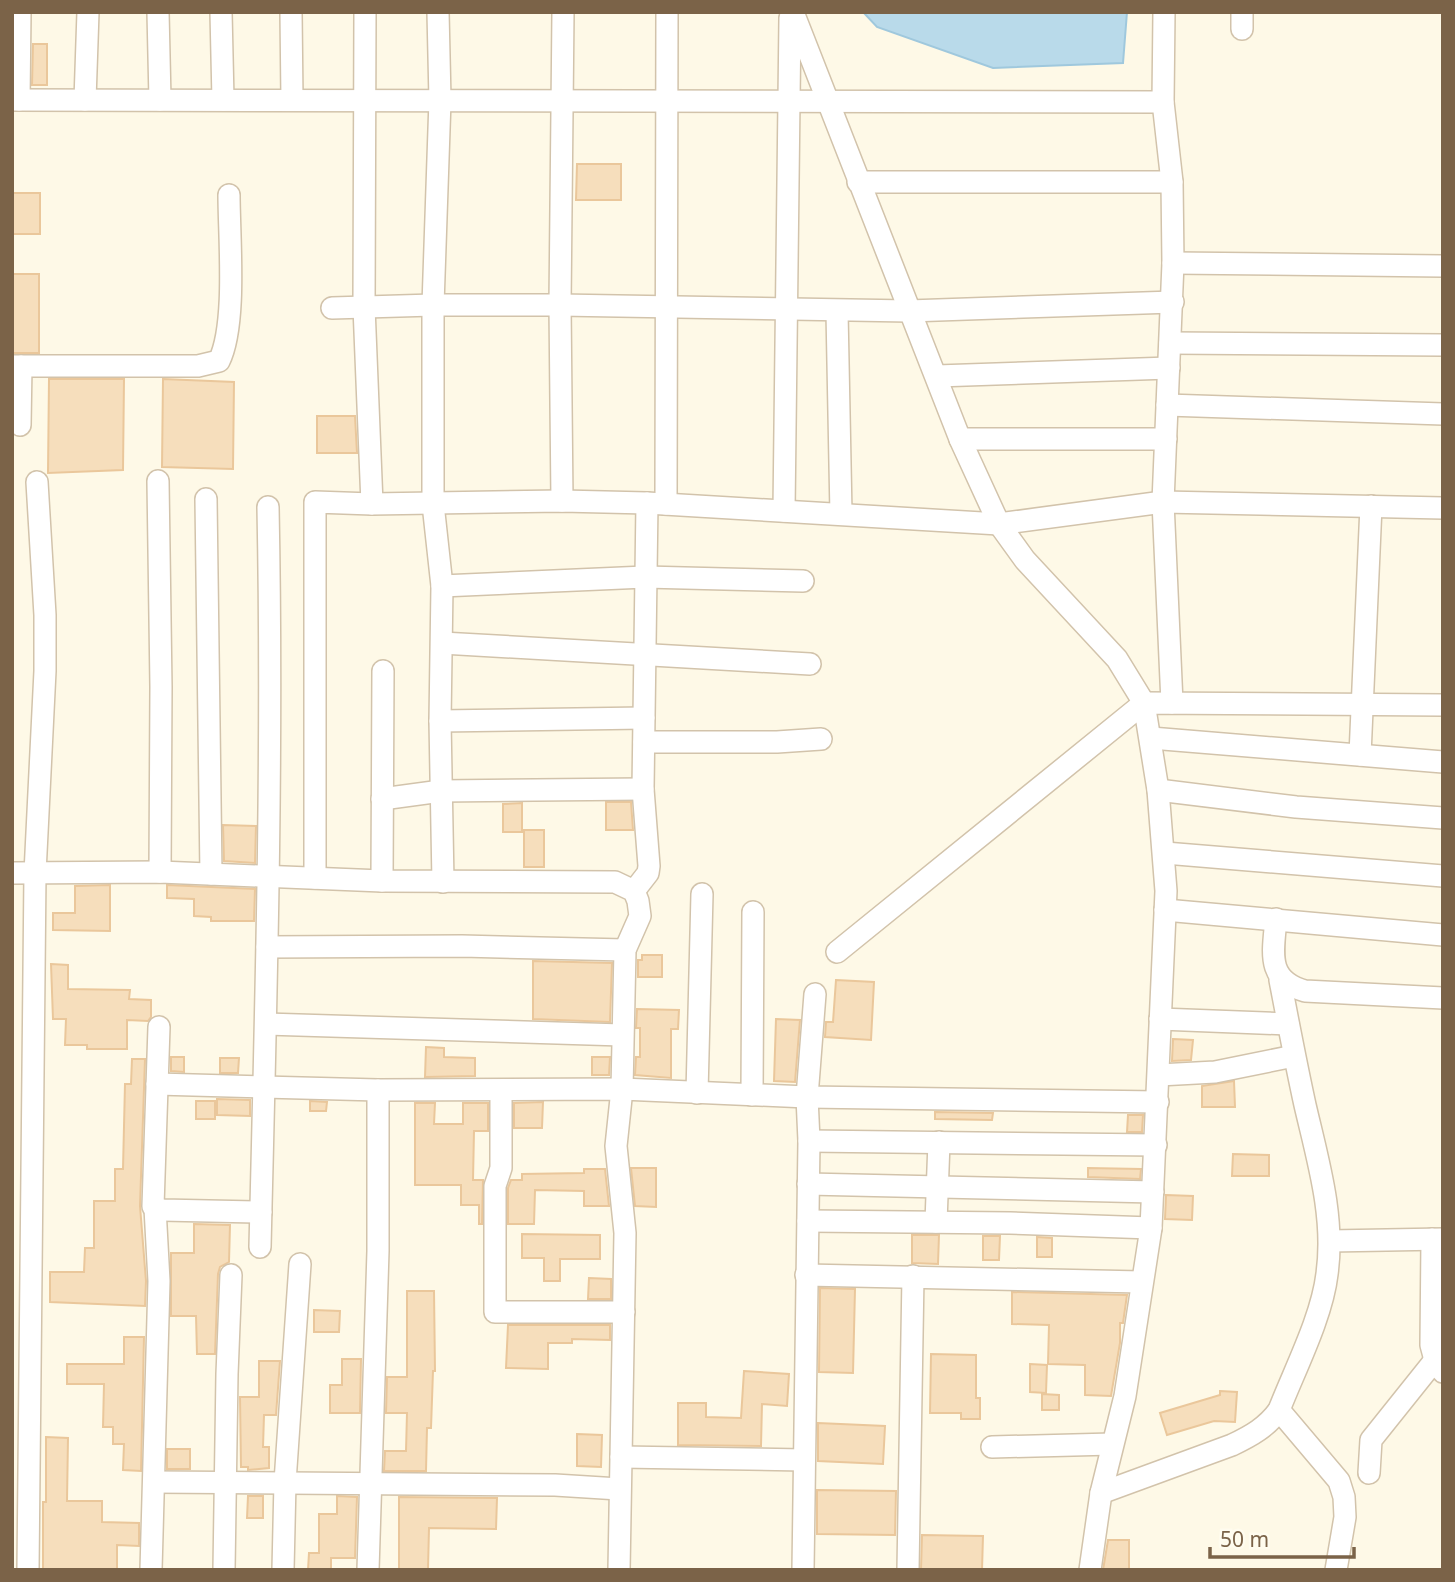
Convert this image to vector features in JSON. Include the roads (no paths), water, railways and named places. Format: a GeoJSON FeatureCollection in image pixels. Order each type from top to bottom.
{"type":"FeatureCollection","features":[{"type":"Feature","properties":{"kind":"street"},"geometry":{"type":"LineString","coordinates":[[20,12],[16,100],[1163,102]]}},
{"type":"Feature","properties":{"kind":"street"},"geometry":{"type":"LineString","coordinates":[[85,100],[88,12]]}},
{"type":"Feature","properties":{"kind":"street"},"geometry":{"type":"LineString","coordinates":[[158,12],[160,100]]}},
{"type":"Feature","properties":{"kind":"street"},"geometry":{"type":"LineString","coordinates":[[221,12],[223,100]]}},
{"type":"Feature","properties":{"kind":"street"},"geometry":{"type":"LineString","coordinates":[[291,12],[292,100]]}},
{"type":"Feature","properties":{"kind":"street"},"geometry":{"type":"LineString","coordinates":[[365,12],[365,307],[372,504]]}},
{"type":"Feature","properties":{"kind":"street"},"geometry":{"type":"LineString","coordinates":[[438,12],[440,100],[433,305],[433,504],[442,586],[440,721],[443,882]]}},
{"type":"Feature","properties":{"kind":"street"},"geometry":{"type":"LineString","coordinates":[[562,501],[560,305],[563,12]]}},
{"type":"Feature","properties":{"kind":"street"},"geometry":{"type":"LineString","coordinates":[[634,891],[648,873],[649,866],[643,789],[645,577],[657,504],[667,307],[667,12]]}},
{"type":"Feature","properties":{"kind":"street"},"geometry":{"type":"LineString","coordinates":[[783,510],[792,12]]}},
{"type":"Feature","properties":{"kind":"street"},"geometry":{"type":"LineString","coordinates":[[792,12],[960,439],[999,524],[1025,560],[1117,659],[1144,703],[1151,738],[1164,853],[1166,910],[1151,1228],[1125,1396],[1101,1493],[1090,1570]]}},
{"type":"Feature","properties":{"kind":"street"},"geometry":{"type":"LineString","coordinates":[[1164,12],[1163,102],[1172,182],[1173,302],[1163,502],[1172,703]]}},
{"type":"Feature","properties":{"kind":"street"},"geometry":{"type":"LineString","coordinates":[[858,182],[1172,182]]}},
{"type":"Feature","properties":{"kind":"street"},"geometry":{"type":"LineString","coordinates":[[20,425],[17,366],[198,366],[219,361],[227,338],[230,310],[229,195]]}},
{"type":"Feature","properties":{"kind":"street"},"geometry":{"type":"LineString","coordinates":[[1173,263],[1443,266]]}},
{"type":"Feature","properties":{"kind":"street"},"geometry":{"type":"LineString","coordinates":[[332,308],[560,305],[837,312],[1173,302]]}},
{"type":"Feature","properties":{"kind":"street"},"geometry":{"type":"LineString","coordinates":[[837,312],[841,514]]}},
{"type":"Feature","properties":{"kind":"street"},"geometry":{"type":"LineString","coordinates":[[1170,343],[1443,345]]}},
{"type":"Feature","properties":{"kind":"street"},"geometry":{"type":"LineString","coordinates":[[937,376],[1169,368]]}},
{"type":"Feature","properties":{"kind":"street"},"geometry":{"type":"LineString","coordinates":[[1167,405],[1443,414]]}},
{"type":"Feature","properties":{"kind":"street"},"geometry":{"type":"LineString","coordinates":[[960,439],[1166,439]]}},
{"type":"Feature","properties":{"kind":"street"},"geometry":{"type":"LineString","coordinates":[[158,481],[160,872]]}},
{"type":"Feature","properties":{"kind":"street"},"geometry":{"type":"LineString","coordinates":[[28,1570],[35,873],[45,671],[45,615],[37,482]]}},
{"type":"Feature","properties":{"kind":"street"},"geometry":{"type":"LineString","coordinates":[[206,499],[211,874]]}},
{"type":"Feature","properties":{"kind":"street"},"geometry":{"type":"LineString","coordinates":[[315,878],[315,502],[433,504],[562,501],[657,504],[999,524],[1163,502],[1443,508]]}},
{"type":"Feature","properties":{"kind":"street"},"geometry":{"type":"LineString","coordinates":[[1360,755],[1371,506]]}},
{"type":"Feature","properties":{"kind":"street"},"geometry":{"type":"LineString","coordinates":[[260,1247],[270,754],[268,508]]}},
{"type":"Feature","properties":{"kind":"street"},"geometry":{"type":"LineString","coordinates":[[442,586],[645,577],[803,581]]}},
{"type":"Feature","properties":{"kind":"street"},"geometry":{"type":"LineString","coordinates":[[442,643],[810,664]]}},
{"type":"Feature","properties":{"kind":"street"},"geometry":{"type":"LineString","coordinates":[[382,881],[383,671]]}},
{"type":"Feature","properties":{"kind":"street"},"geometry":{"type":"LineString","coordinates":[[837,952],[1144,703],[1443,705]]}},
{"type":"Feature","properties":{"kind":"street"},"geometry":{"type":"LineString","coordinates":[[440,721],[644,718]]}},
{"type":"Feature","properties":{"kind":"street"},"geometry":{"type":"LineString","coordinates":[[1151,738],[1443,762]]}},
{"type":"Feature","properties":{"kind":"street"},"geometry":{"type":"LineString","coordinates":[[644,742],[777,742],[821,739]]}},
{"type":"Feature","properties":{"kind":"street"},"geometry":{"type":"LineString","coordinates":[[382,799],[441,791],[643,789]]}},
{"type":"Feature","properties":{"kind":"street"},"geometry":{"type":"LineString","coordinates":[[1158,790],[1296,807],[1443,818]]}},
{"type":"Feature","properties":{"kind":"street"},"geometry":{"type":"LineString","coordinates":[[1164,853],[1443,876]]}},
{"type":"Feature","properties":{"kind":"street"},"geometry":{"type":"LineString","coordinates":[[12,873],[160,872],[382,881],[615,882],[634,891],[640,916],[625,950],[622,1089],[616,1146],[625,1233],[619,1570]]}},
{"type":"Feature","properties":{"kind":"street"},"geometry":{"type":"LineString","coordinates":[[696,1093],[702,894]]}},
{"type":"Feature","properties":{"kind":"street"},"geometry":{"type":"LineString","coordinates":[[1166,910],[1443,935]]}},
{"type":"Feature","properties":{"kind":"street"},"geometry":{"type":"LineString","coordinates":[[752,1095],[753,912]]}},
{"type":"Feature","properties":{"kind":"street"},"geometry":{"type":"LineString","coordinates":[[1101,1493],[1249,1437],[1270,1422],[1279,1410],[1319,1307],[1327,1276],[1330,1241],[1327,1203],[1276,968],[1276,919]]}},
{"type":"Feature","properties":{"kind":"street"},"geometry":{"type":"LineString","coordinates":[[267,947],[462,946],[625,950]]}},
{"type":"Feature","properties":{"kind":"street"},"geometry":{"type":"LineString","coordinates":[[1280,980],[1305,991],[1443,998]]}},
{"type":"Feature","properties":{"kind":"street"},"geometry":{"type":"LineString","coordinates":[[803,1570],[809,1141],[807,1097],[815,994]]}},
{"type":"Feature","properties":{"kind":"street"},"geometry":{"type":"LineString","coordinates":[[1160,1019],[1288,1024]]}},
{"type":"Feature","properties":{"kind":"street"},"geometry":{"type":"LineString","coordinates":[[266,1024],[622,1035]]}},
{"type":"Feature","properties":{"kind":"street"},"geometry":{"type":"LineString","coordinates":[[151,1570],[159,1281],[153,1200],[159,1027]]}},
{"type":"Feature","properties":{"kind":"street"},"geometry":{"type":"LineString","coordinates":[[1159,1075],[1215,1072],[1294,1056]]}},
{"type":"Feature","properties":{"kind":"street"},"geometry":{"type":"LineString","coordinates":[[158,1084],[378,1090],[622,1089],[807,1097],[1158,1102]]}},
{"type":"Feature","properties":{"kind":"street"},"geometry":{"type":"LineString","coordinates":[[368,1570],[378,1251],[378,1090]]}},
{"type":"Feature","properties":{"kind":"street"},"geometry":{"type":"LineString","coordinates":[[501,1090],[501,1168],[495,1186],[495,1312],[624,1312]]}},
{"type":"Feature","properties":{"kind":"street"},"geometry":{"type":"LineString","coordinates":[[809,1141],[1156,1145]]}},
{"type":"Feature","properties":{"kind":"street"},"geometry":{"type":"LineString","coordinates":[[936,1222],[939,1142]]}},
{"type":"Feature","properties":{"kind":"street"},"geometry":{"type":"LineString","coordinates":[[808,1184],[1153,1192]]}},
{"type":"Feature","properties":{"kind":"street"},"geometry":{"type":"LineString","coordinates":[[155,1208],[261,1212]]}},
{"type":"Feature","properties":{"kind":"street"},"geometry":{"type":"LineString","coordinates":[[808,1221],[1151,1228]]}},
{"type":"Feature","properties":{"kind":"street"},"geometry":{"type":"LineString","coordinates":[[1330,1241],[1437,1239],[1431,1328],[1439,1366],[1371,1440],[1369,1473]]}},
{"type":"Feature","properties":{"kind":"street"},"geometry":{"type":"LineString","coordinates":[[284,1570],[285,1482],[300,1264]]}},
{"type":"Feature","properties":{"kind":"street"},"geometry":{"type":"LineString","coordinates":[[223,1570],[231,1275]]}},
{"type":"Feature","properties":{"kind":"street"},"geometry":{"type":"LineString","coordinates":[[806,1275],[1142,1282]]}},
{"type":"Feature","properties":{"kind":"street"},"geometry":{"type":"LineString","coordinates":[[908,1570],[913,1276]]}},
{"type":"Feature","properties":{"kind":"street"},"geometry":{"type":"LineString","coordinates":[[1279,1410],[1339,1481],[1344,1497],[1345,1517],[1336,1570]]}},
{"type":"Feature","properties":{"kind":"street"},"geometry":{"type":"LineString","coordinates":[[992,1447],[1112,1444]]}},
{"type":"Feature","properties":{"kind":"street"},"geometry":{"type":"LineString","coordinates":[[621,1457],[804,1460]]}},
{"type":"Feature","properties":{"kind":"street"},"geometry":{"type":"LineString","coordinates":[[154,1482],[370,1482],[555,1485],[619,1489]]}},
{"type":"Feature","properties":{"kind":"water"},"geometry":{"type":"Polygon","coordinates":[[[863,12],[1127,12],[1123,63],[993,68],[877,27],[863,12]]]}}]}
